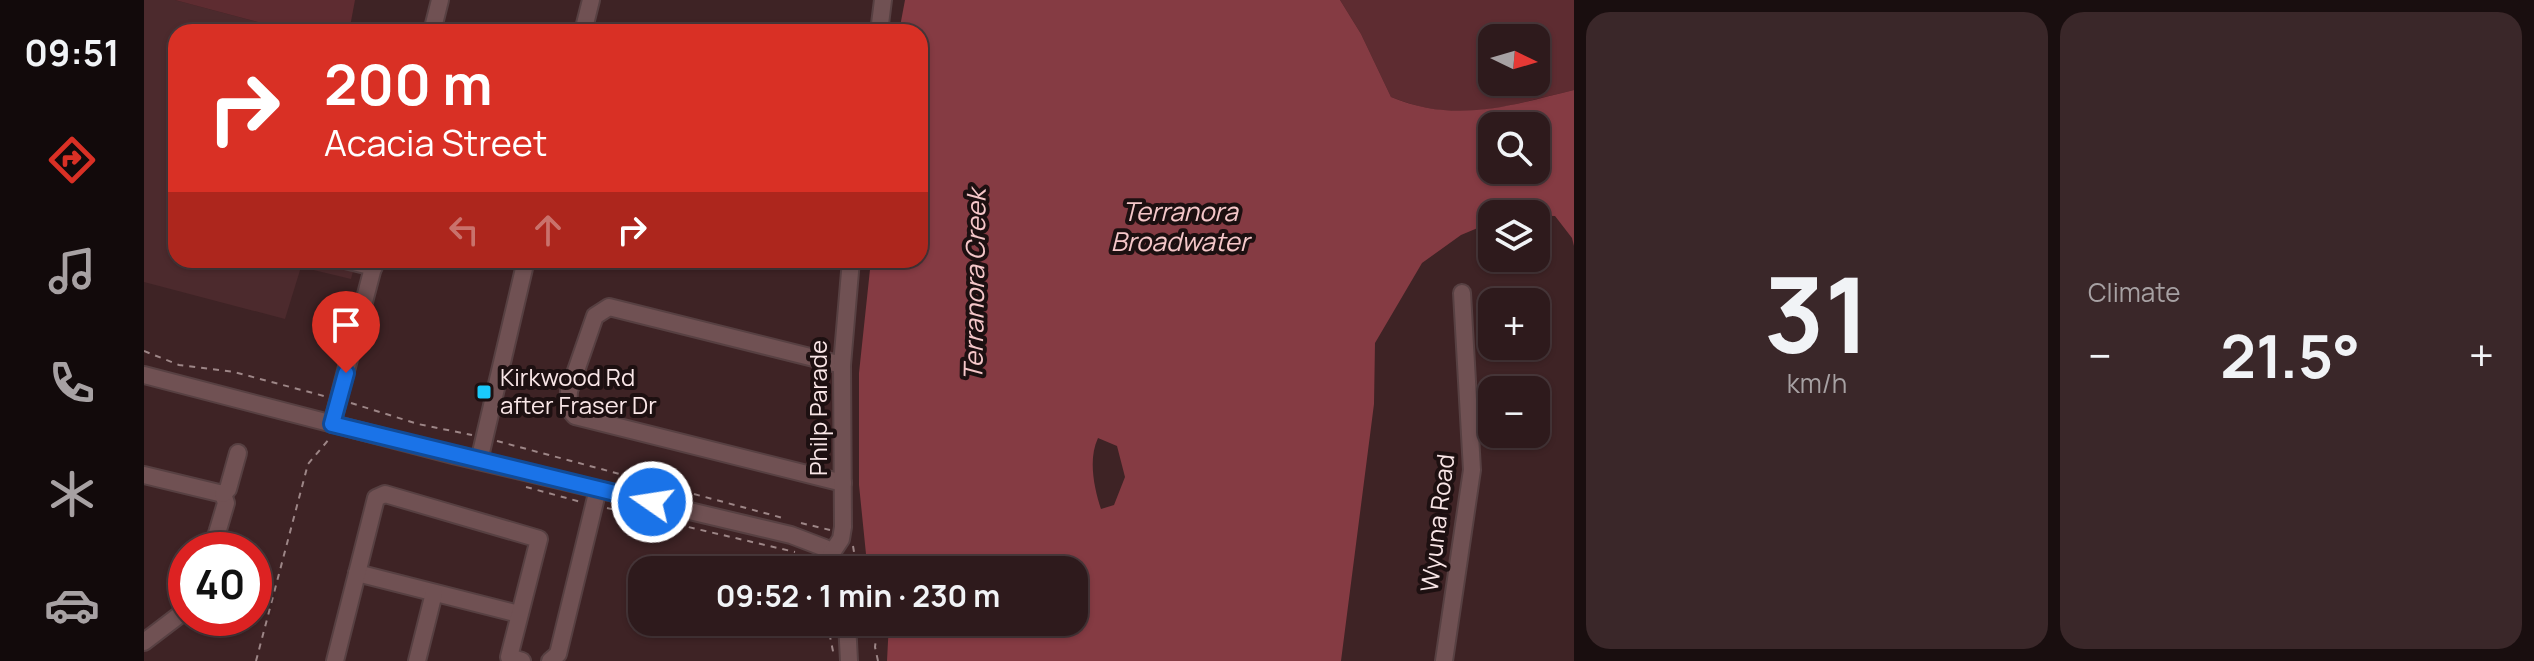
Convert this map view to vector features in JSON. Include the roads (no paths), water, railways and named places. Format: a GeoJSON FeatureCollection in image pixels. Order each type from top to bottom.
{"type":"FeatureCollection","features":[{"type":"Feature","properties":{"kind":"street"},"geometry":{"type":"LineString","coordinates":[[434,24],[440,0]]}},
{"type":"Feature","properties":{"kind":"street"},"geometry":{"type":"LineString","coordinates":[[585,24],[591,0]]}},
{"type":"Feature","properties":{"kind":"street"},"geometry":{"type":"LineString","coordinates":[[880,24],[883,0]]}},
{"type":"Feature","properties":{"kind":"street"},"geometry":{"type":"LineString","coordinates":[[332,424],[374,268]]}},
{"type":"Feature","properties":{"kind":"street"},"geometry":{"type":"LineString","coordinates":[[479,461],[524,268]]}},
{"type":"Feature","properties":{"kind":"street","name":"Philp Parade"},"geometry":{"type":"LineString","coordinates":[[831,554],[843,533],[842,365],[850,268]]}},
{"type":"Feature","properties":{"kind":"street","name":"Wyuna Road"},"geometry":{"type":"LineString","coordinates":[[1444,661],[1472,470],[1462,293]]}},
{"type":"Feature","properties":{"kind":"street"},"geometry":{"type":"LineString","coordinates":[[842,365],[609,307],[595,316],[569,391],[568,408],[575,416],[843,483]]}},
{"type":"Feature","properties":{"kind":"street"},"geometry":{"type":"LineString","coordinates":[[144,375],[479,461],[786,533],[814,542],[831,554]]}},
{"type":"Feature","properties":{"kind":"street"},"geometry":{"type":"LineString","coordinates":[[223,494],[228,489],[238,453]]}},
{"type":"Feature","properties":{"kind":"street"},"geometry":{"type":"LineString","coordinates":[[144,475],[223,494]]}},
{"type":"Feature","properties":{"kind":"street"},"geometry":{"type":"LineString","coordinates":[[557,659],[598,489]]}},
{"type":"Feature","properties":{"kind":"street"},"geometry":{"type":"LineString","coordinates":[[217,532],[226,503],[223,494]]}},
{"type":"Feature","properties":{"kind":"street"},"geometry":{"type":"LineString","coordinates":[[335,661],[376,498],[385,494],[539,539],[509,657],[522,661]]}},
{"type":"Feature","properties":{"kind":"street"},"geometry":{"type":"LineString","coordinates":[[357,573],[519,614]]}},
{"type":"Feature","properties":{"kind":"street"},"geometry":{"type":"LineString","coordinates":[[417,661],[434,593]]}},
{"type":"Feature","properties":{"kind":"street"},"geometry":{"type":"LineString","coordinates":[[144,642],[168,624]]}},
{"type":"Feature","properties":{"kind":"street"},"geometry":{"type":"LineString","coordinates":[[848,636],[849,661]]}},
{"type":"Feature","properties":{"kind":"water","name":"Terranora Broadwater"},"geometry":{"type":"Polygon","coordinates":[[[905,0],[1340,0],[1361,34],[1391,97],[1438,110],[1461,111],[1504,106],[1574,90],[1574,246],[1572,238],[1555,216],[1550,216],[1550,200],[1478,200],[1478,228],[1461,235],[1422,263],[1375,343],[1374,404],[1341,661],[887,661],[888,636],[1088,636],[1088,556],[866,556],[859,485],[859,373],[870,268],[928,268],[928,24],[900,24],[905,0]],[[1098,438],[1093,464],[1101,509],[1114,505],[1125,477],[1117,446],[1098,438]]]}},
{"type":"Feature","properties":{"kind":"place","name":"Kirkwood Rd after Fraser Dr"},"geometry":{"type":"Point","coordinates":[484,392]}},
{"type":"Feature","properties":{"kind":"water label","name":"Terranora Creek"},"geometry":{"type":"Point","coordinates":[975,285]}}]}
